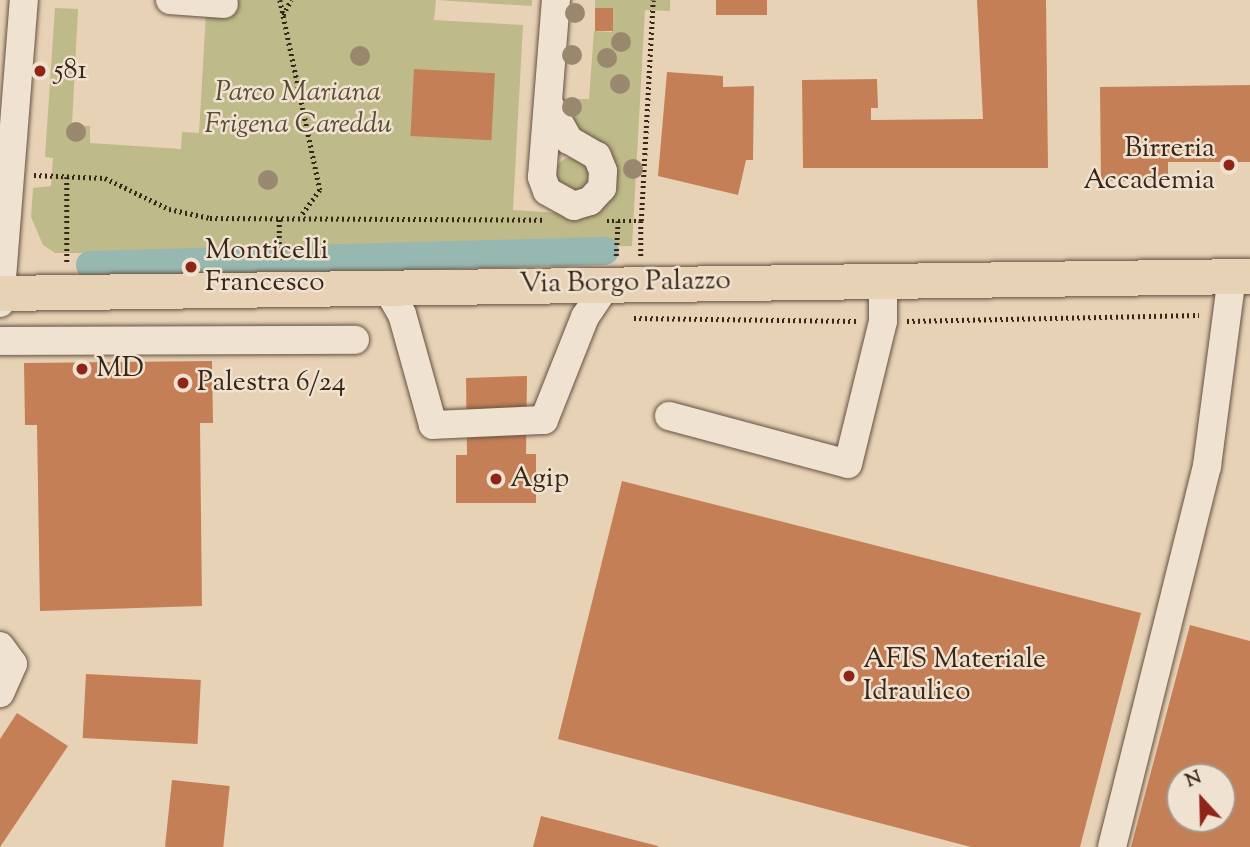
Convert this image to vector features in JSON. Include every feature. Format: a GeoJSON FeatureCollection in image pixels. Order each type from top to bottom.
{"type":"FeatureCollection","features":[{"type":"Feature","properties":{"kind":"main road","name":"Via Borgo Palazzo"},"geometry":{"type":"LineString","coordinates":[[1,297],[67,292],[385,285],[612,274],[883,279],[1241,276]]}},
{"type":"Feature","properties":{"kind":"street"},"geometry":{"type":"LineString","coordinates":[[1,297],[24,0]]}},
{"type":"Feature","properties":{"kind":"street"},"geometry":{"type":"LineString","coordinates":[[170,0],[224,4]]}},
{"type":"Feature","properties":{"kind":"street"},"geometry":{"type":"LineString","coordinates":[[550,106],[556,0]]}},
{"type":"Feature","properties":{"kind":"street"},"geometry":{"type":"LineString","coordinates":[[385,285],[402,314],[433,425],[544,421],[585,317],[612,274]]}},
{"type":"Feature","properties":{"kind":"street"},"geometry":{"type":"LineString","coordinates":[[1112,847],[1207,466],[1241,276]]}},
{"type":"Feature","properties":{"kind":"street"},"geometry":{"type":"LineString","coordinates":[[669,415],[848,464],[883,321],[883,279]]}},
{"type":"Feature","properties":{"kind":"street"},"geometry":{"type":"LineString","coordinates":[[0,341],[355,341]]}},
{"type":"Feature","properties":{"kind":"street"},"geometry":{"type":"LineString","coordinates":[[0,646],[13,664],[0,693]]}},
{"type":"Feature","properties":{"kind":"path"},"geometry":{"type":"LineString","coordinates":[[280,0],[320,190],[301,216]]}},
{"type":"Feature","properties":{"kind":"path"},"geometry":{"type":"LineString","coordinates":[[283,16],[291,0]]}},
{"type":"Feature","properties":{"kind":"path"},"geometry":{"type":"LineString","coordinates":[[640,264],[653,0]]}},
{"type":"Feature","properties":{"kind":"path"},"geometry":{"type":"LineString","coordinates":[[30,175],[105,178],[169,209],[210,218],[301,216],[553,220]]}},
{"type":"Feature","properties":{"kind":"path"},"geometry":{"type":"LineString","coordinates":[[67,177],[67,292]]}},
{"type":"Feature","properties":{"kind":"path"},"geometry":{"type":"LineString","coordinates":[[279,216],[279,254]]}},
{"type":"Feature","properties":{"kind":"path"},"geometry":{"type":"LineString","coordinates":[[592,221],[641,221]]}},
{"type":"Feature","properties":{"kind":"path"},"geometry":{"type":"LineString","coordinates":[[612,274],[618,221]]}},
{"type":"Feature","properties":{"kind":"green space","name":"Parco Mariana Frigena Careddu"},"geometry":{"type":"Polygon","coordinates":[[[232,0],[436,0],[434,20],[523,25],[513,210],[575,214],[611,191],[562,99],[589,99],[594,31],[612,32],[613,9],[595,8],[595,0],[670,0],[670,11],[645,10],[632,246],[55,253],[43,245],[31,217],[33,188],[51,186],[53,158],[45,157],[55,8],[78,9],[72,125],[90,126],[90,143],[181,149],[182,132],[199,133],[206,13],[232,0]]]}},
{"type":"Feature","properties":{"kind":"green space"},"geometry":{"type":"Polygon","coordinates":[[[436,0],[532,0],[532,6],[436,0]]]}},
{"type":"Feature","properties":{"kind":"green space"},"geometry":{"type":"Polygon","coordinates":[[[573,157],[586,162],[591,175],[586,188],[573,193],[560,188],[555,175],[560,162],[573,157]]]}},
{"type":"Feature","properties":{"kind":"building"},"geometry":{"type":"Polygon","coordinates":[[[716,0],[767,0],[767,15],[716,15],[716,0]]]}},
{"type":"Feature","properties":{"kind":"building"},"geometry":{"type":"Polygon","coordinates":[[[977,0],[1046,0],[1048,168],[803,168],[802,80],[877,79],[878,108],[871,108],[871,120],[983,119],[977,0]]]}},
{"type":"Feature","properties":{"kind":"building"},"geometry":{"type":"Polygon","coordinates":[[[595,8],[613,8],[613,31],[595,31],[595,8]]]}},
{"type":"Feature","properties":{"kind":"building"},"geometry":{"type":"Polygon","coordinates":[[[414,69],[495,73],[491,140],[410,136],[414,69]]]}},
{"type":"Feature","properties":{"kind":"building"},"geometry":{"type":"Polygon","coordinates":[[[667,72],[723,76],[723,87],[754,86],[753,160],[746,160],[738,195],[658,176],[667,72]]]}},
{"type":"Feature","properties":{"kind":"building"},"geometry":{"type":"Polygon","coordinates":[[[1250,85],[1250,162],[1168,162],[1168,180],[1101,181],[1100,87],[1250,85]]]}},
{"type":"Feature","properties":{"kind":"building"},"geometry":{"type":"Polygon","coordinates":[[[212,361],[213,423],[200,423],[202,606],[40,611],[37,425],[25,425],[24,363],[212,361]]]}},
{"type":"Feature","properties":{"kind":"building"},"geometry":{"type":"Polygon","coordinates":[[[527,376],[526,454],[536,454],[536,503],[456,503],[456,455],[467,455],[466,378],[527,376]]]}},
{"type":"Feature","properties":{"kind":"building","name":"AFIS Materiale Idraulico"},"geometry":{"type":"Polygon","coordinates":[[[622,481],[1141,613],[1080,847],[971,847],[558,739],[622,481]]]}},
{"type":"Feature","properties":{"kind":"building"},"geometry":{"type":"Polygon","coordinates":[[[1190,625],[1250,641],[1250,847],[1131,847],[1190,625]]]}},
{"type":"Feature","properties":{"kind":"building"},"geometry":{"type":"Polygon","coordinates":[[[86,674],[201,680],[197,744],[83,738],[86,674]]]}},
{"type":"Feature","properties":{"kind":"building"},"geometry":{"type":"Polygon","coordinates":[[[17,713],[68,746],[0,847],[0,739],[17,713]]]}},
{"type":"Feature","properties":{"kind":"building"},"geometry":{"type":"Polygon","coordinates":[[[172,780],[230,786],[223,847],[165,847],[172,780]]]}},
{"type":"Feature","properties":{"kind":"building"},"geometry":{"type":"Polygon","coordinates":[[[541,816],[658,846],[658,847],[533,847],[541,816]]]}},
{"type":"Feature","properties":{"kind":"waterway"},"geometry":{"type":"LineString","coordinates":[[90,265],[605,251]]}},
{"type":"Feature","properties":{"kind":"place","name":"581"},"geometry":{"type":"Point","coordinates":[40,71]}},
{"type":"Feature","properties":{"kind":"place","name":"Birreria Accademia"},"geometry":{"type":"Point","coordinates":[1229,165]}},
{"type":"Feature","properties":{"kind":"place","name":"Monticelli Francesco"},"geometry":{"type":"Point","coordinates":[191,267]}},
{"type":"Feature","properties":{"kind":"place","name":"MD"},"geometry":{"type":"Point","coordinates":[82,369]}},
{"type":"Feature","properties":{"kind":"place","name":"Palestra 6/24"},"geometry":{"type":"Point","coordinates":[183,383]}},
{"type":"Feature","properties":{"kind":"place","name":"Agip"},"geometry":{"type":"Point","coordinates":[496,479]}},
{"type":"Feature","properties":{"kind":"place","name":"AFIS Materiale Idraulico"},"geometry":{"type":"Point","coordinates":[849,676]}}]}
